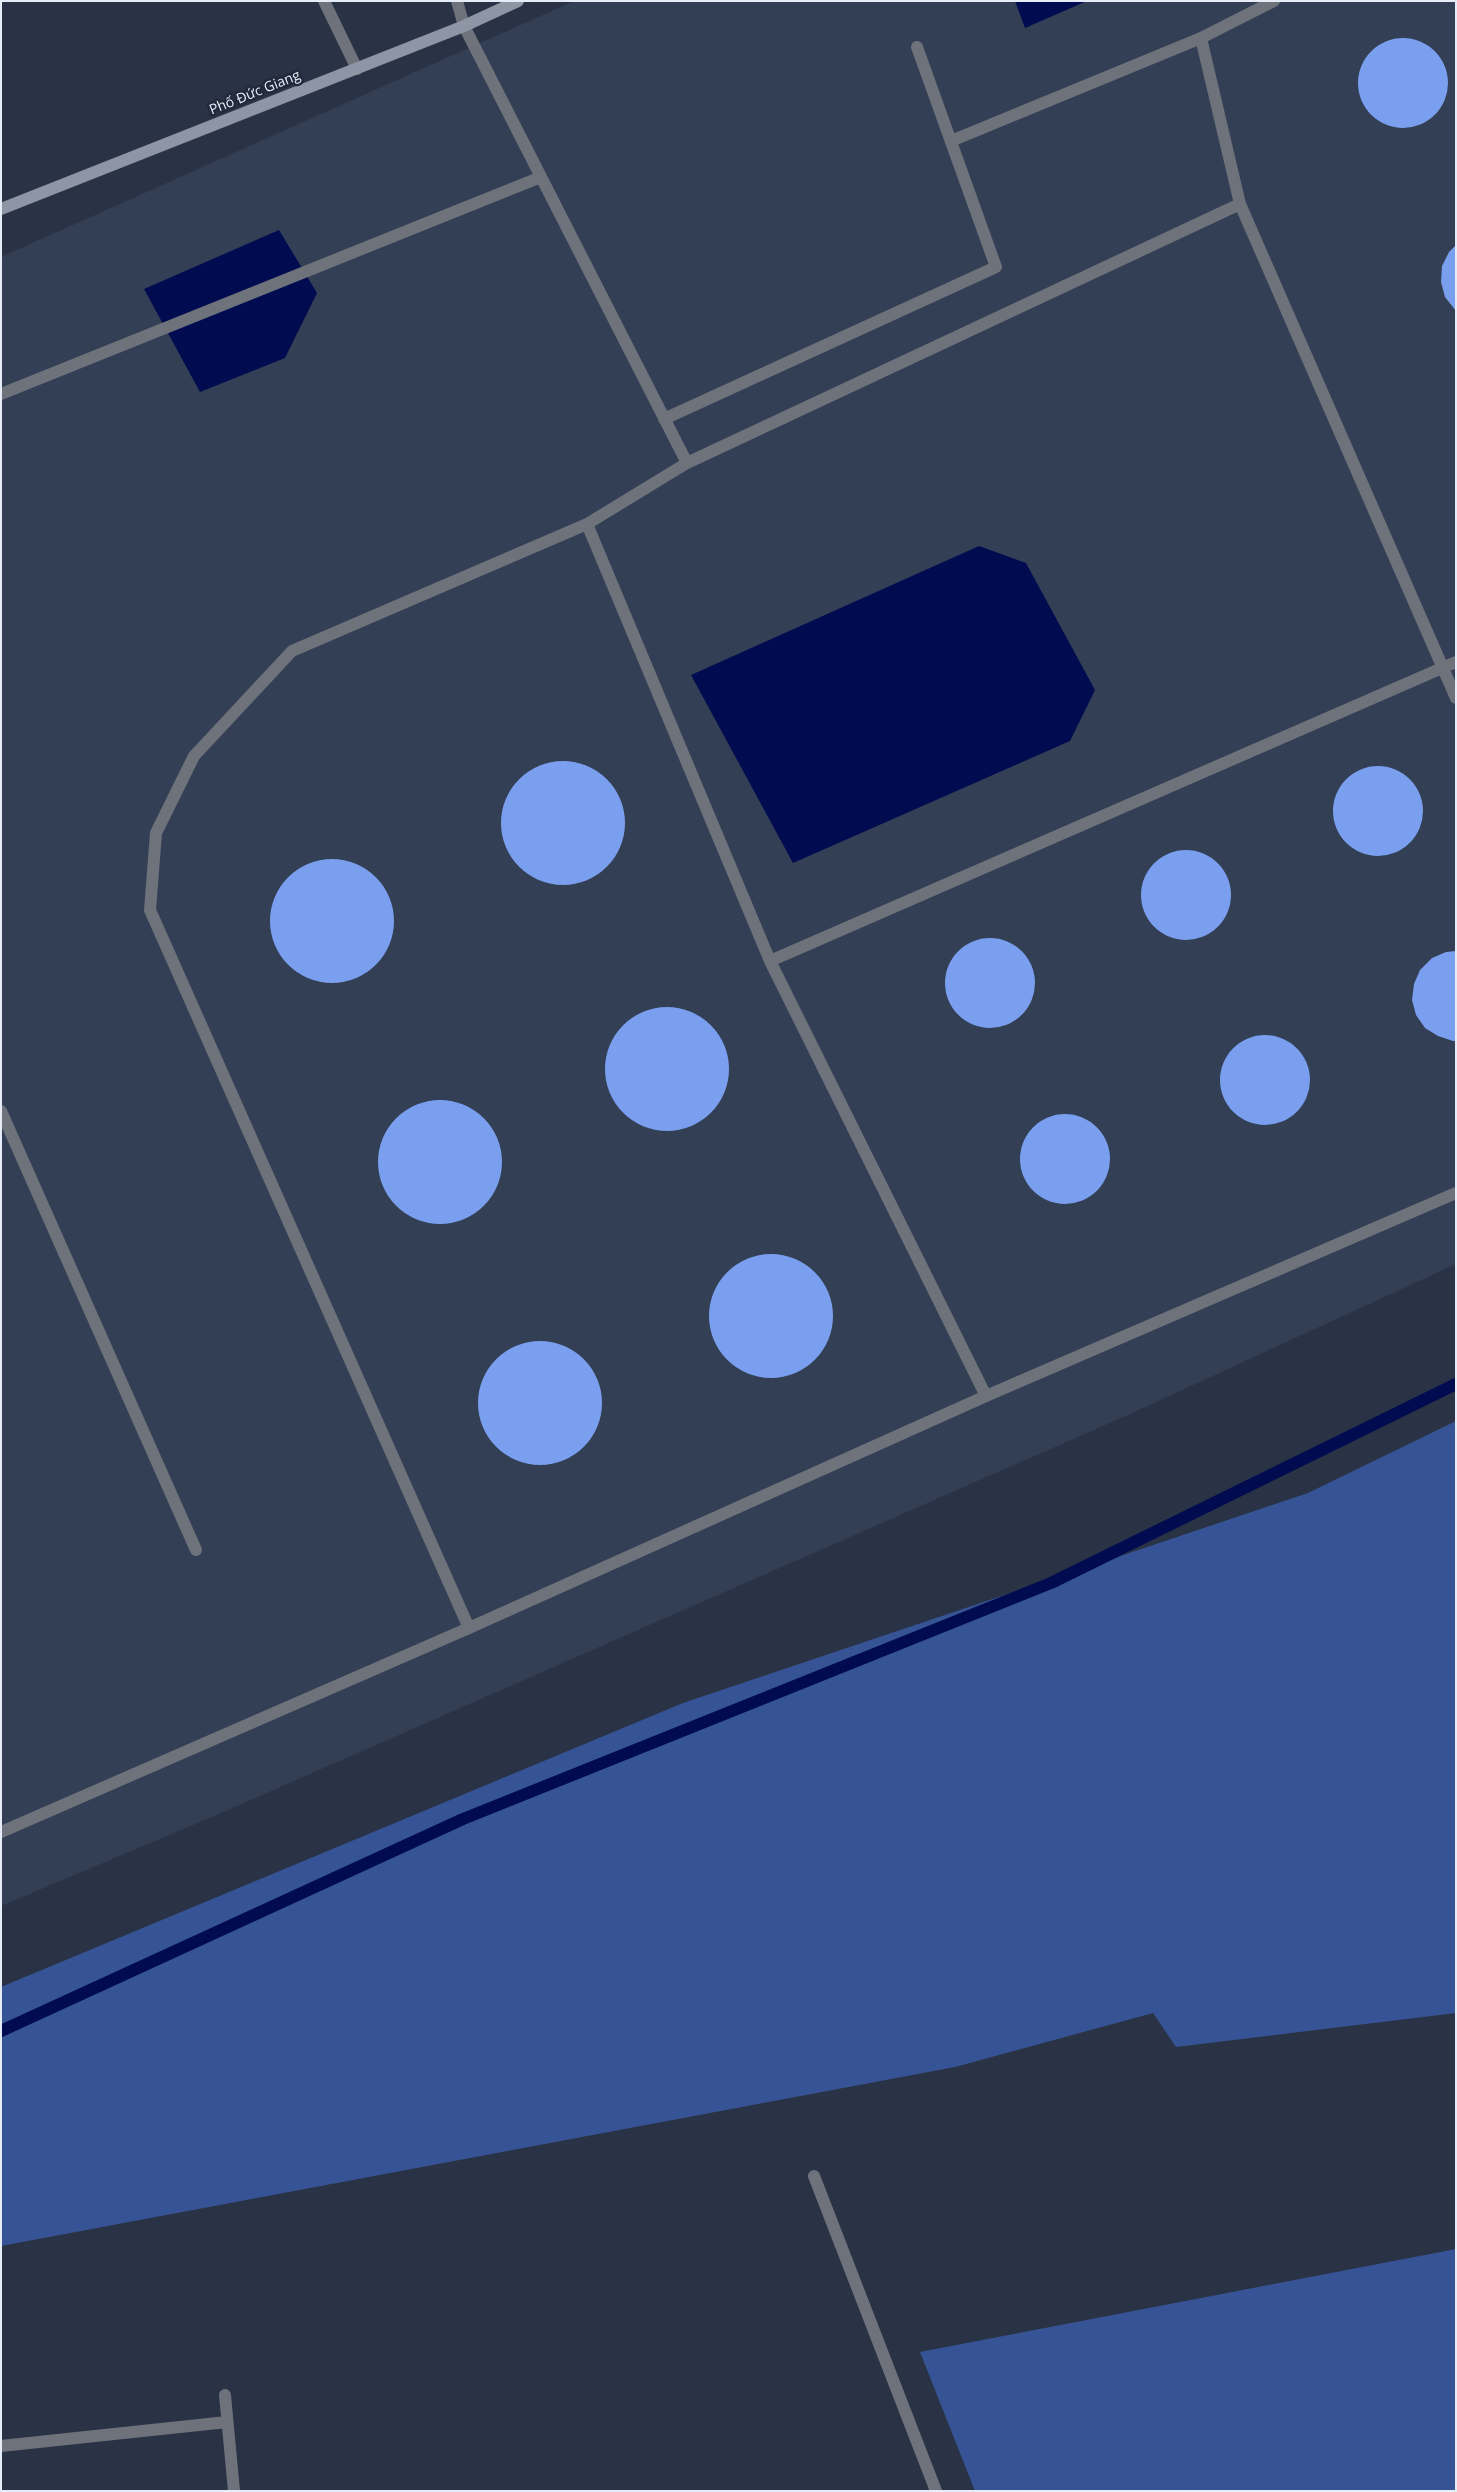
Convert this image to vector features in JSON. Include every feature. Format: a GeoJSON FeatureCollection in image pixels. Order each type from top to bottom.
{"type":"FeatureCollection","features":[{"type":"Feature","properties":{"kind":"street"},"geometry":{"type":"LineString","coordinates":[[324,1],[357,69]]}},
{"type":"Feature","properties":{"kind":"street"},"geometry":{"type":"LineString","coordinates":[[457,1],[464,26],[687,463]]}},
{"type":"Feature","properties":{"kind":"street","name":"Phố Đức Giang"},"geometry":{"type":"LineString","coordinates":[[1,209],[464,26],[518,1]]}},
{"type":"Feature","properties":{"kind":"street"},"geometry":{"type":"LineString","coordinates":[[951,141],[1201,38],[1274,1]]}},
{"type":"Feature","properties":{"kind":"street"},"geometry":{"type":"LineString","coordinates":[[1201,38],[1240,204],[1456,698]]}},
{"type":"Feature","properties":{"kind":"street"},"geometry":{"type":"LineString","coordinates":[[664,419],[996,267],[917,47]]}},
{"type":"Feature","properties":{"kind":"street"},"geometry":{"type":"LineString","coordinates":[[1,394],[541,177]]}},
{"type":"Feature","properties":{"kind":"street"},"geometry":{"type":"LineString","coordinates":[[469,1628],[150,910],[156,833],[194,756],[292,651],[587,524],[687,463],[1240,204]]}},
{"type":"Feature","properties":{"kind":"street"},"geometry":{"type":"LineString","coordinates":[[587,524],[770,961],[986,1396]]}},
{"type":"Feature","properties":{"kind":"street"},"geometry":{"type":"LineString","coordinates":[[770,961],[1456,662]]}},
{"type":"Feature","properties":{"kind":"street"},"geometry":{"type":"LineString","coordinates":[[1,1111],[196,1550]]}},
{"type":"Feature","properties":{"kind":"street"},"geometry":{"type":"LineString","coordinates":[[1,1832],[469,1628],[986,1396],[1456,1193]]}},
{"type":"Feature","properties":{"kind":"street"},"geometry":{"type":"LineString","coordinates":[[814,2176],[936,2491]]}},
{"type":"Feature","properties":{"kind":"street"},"geometry":{"type":"LineString","coordinates":[[224,2396],[234,2491]]}},
{"type":"Feature","properties":{"kind":"street"},"geometry":{"type":"LineString","coordinates":[[1,2446],[227,2422]]}},
{"type":"Feature","properties":{"kind":"shaded area"},"geometry":{"type":"Polygon","coordinates":[[[574,1],[1456,1],[1456,1264],[1128,1415],[212,1817],[1,1906],[1,257],[574,1]]]}},
{"type":"Feature","properties":{"kind":"shaded area"},"geometry":{"type":"Polygon","coordinates":[[[1015,1],[1087,1],[1025,28],[1015,1]]]}},
{"type":"Feature","properties":{"kind":"shaded area"},"geometry":{"type":"Polygon","coordinates":[[[279,230],[317,293],[285,358],[200,392],[144,289],[279,230]]]}},
{"type":"Feature","properties":{"kind":"shaded area"},"geometry":{"type":"Polygon","coordinates":[[[979,546],[1026,563],[1095,690],[1070,741],[793,863],[691,675],[979,546]]]}},
{"type":"Feature","properties":{"kind":"shaded area"},"geometry":{"type":"Polygon","coordinates":[[[1456,1421],[1456,2013],[1176,2047],[1153,2013],[955,2067],[1,2246],[1,1987],[683,1703],[1308,1493],[1456,1421]]]}},
{"type":"Feature","properties":{"kind":"shaded area"},"geometry":{"type":"Polygon","coordinates":[[[1456,2249],[1456,2491],[975,2491],[920,2352],[1456,2249]]]}},
{"type":"Feature","properties":{"kind":"building"},"geometry":{"type":"Polygon","coordinates":[[[1403,38],[1420,42],[1435,51],[1444,66],[1448,83],[1444,100],[1435,115],[1420,124],[1403,128],[1386,124],[1371,115],[1362,100],[1358,83],[1362,66],[1371,51],[1386,42],[1403,38]]]}},
{"type":"Feature","properties":{"kind":"building"},"geometry":{"type":"Polygon","coordinates":[[[1456,245],[1456,311],[1445,297],[1441,282],[1442,266],[1449,252],[1456,245]]]}},
{"type":"Feature","properties":{"kind":"building"},"geometry":{"type":"Polygon","coordinates":[[[563,761],[587,765],[607,779],[621,799],[625,823],[621,847],[607,867],[587,881],[563,885],[539,881],[519,867],[505,847],[501,823],[505,799],[519,779],[539,765],[563,761]]]}},
{"type":"Feature","properties":{"kind":"building"},"geometry":{"type":"Polygon","coordinates":[[[1378,766],[1395,769],[1410,779],[1420,794],[1423,811],[1420,828],[1410,843],[1395,853],[1378,856],[1361,853],[1346,843],[1336,828],[1333,811],[1336,794],[1346,779],[1361,769],[1378,766]]]}},
{"type":"Feature","properties":{"kind":"building"},"geometry":{"type":"Polygon","coordinates":[[[1186,850],[1203,853],[1218,863],[1228,878],[1231,895],[1228,912],[1218,927],[1203,937],[1186,940],[1169,937],[1154,927],[1144,912],[1141,895],[1144,878],[1154,863],[1169,853],[1186,850]]]}},
{"type":"Feature","properties":{"kind":"building"},"geometry":{"type":"Polygon","coordinates":[[[332,859],[356,863],[376,877],[390,897],[394,921],[390,945],[376,965],[356,979],[332,983],[308,979],[288,965],[274,945],[270,921],[274,897],[288,877],[308,863],[332,859]]]}},
{"type":"Feature","properties":{"kind":"building"},"geometry":{"type":"Polygon","coordinates":[[[990,938],[1007,941],[1022,951],[1032,966],[1035,983],[1032,1000],[1022,1015],[1007,1025],[990,1028],[973,1025],[958,1015],[948,1000],[945,983],[948,966],[958,951],[973,941],[990,938]]]}},
{"type":"Feature","properties":{"kind":"building"},"geometry":{"type":"Polygon","coordinates":[[[1456,951],[1456,1041],[1453,1041],[1438,1036],[1425,1028],[1416,1015],[1412,1000],[1414,984],[1420,970],[1432,958],[1446,952],[1456,951]]]}},
{"type":"Feature","properties":{"kind":"building"},"geometry":{"type":"Polygon","coordinates":[[[667,1007],[691,1011],[711,1025],[725,1045],[729,1069],[725,1093],[711,1113],[691,1127],[667,1131],[643,1127],[623,1113],[609,1093],[605,1069],[609,1045],[623,1025],[643,1011],[667,1007]]]}},
{"type":"Feature","properties":{"kind":"building"},"geometry":{"type":"Polygon","coordinates":[[[1265,1035],[1282,1038],[1297,1048],[1307,1063],[1310,1080],[1307,1097],[1297,1112],[1282,1122],[1265,1125],[1248,1122],[1233,1112],[1223,1097],[1220,1080],[1223,1063],[1233,1048],[1248,1038],[1265,1035]]]}},
{"type":"Feature","properties":{"kind":"building"},"geometry":{"type":"Polygon","coordinates":[[[440,1100],[464,1104],[484,1118],[498,1138],[502,1162],[498,1186],[484,1206],[464,1220],[440,1224],[416,1220],[396,1206],[382,1186],[378,1162],[382,1138],[396,1118],[416,1104],[440,1100]]]}},
{"type":"Feature","properties":{"kind":"building"},"geometry":{"type":"Polygon","coordinates":[[[1065,1114],[1082,1117],[1097,1127],[1107,1142],[1110,1159],[1107,1176],[1097,1191],[1082,1201],[1065,1204],[1048,1201],[1033,1191],[1023,1176],[1020,1159],[1023,1142],[1033,1127],[1048,1117],[1065,1114]]]}},
{"type":"Feature","properties":{"kind":"building"},"geometry":{"type":"Polygon","coordinates":[[[771,1254],[795,1258],[815,1272],[829,1292],[833,1316],[829,1340],[815,1360],[795,1374],[771,1378],[747,1374],[727,1360],[713,1340],[709,1316],[713,1292],[727,1272],[747,1258],[771,1254]]]}},
{"type":"Feature","properties":{"kind":"building"},"geometry":{"type":"Polygon","coordinates":[[[540,1341],[564,1345],[584,1359],[598,1379],[602,1403],[598,1427],[584,1447],[564,1461],[540,1465],[516,1461],[496,1447],[482,1427],[478,1403],[482,1379],[496,1359],[516,1345],[540,1341]]]}},
{"type":"Feature","properties":{"kind":"waterway"},"geometry":{"type":"LineString","coordinates":[[1,2031],[463,1819],[1051,1583],[1456,1384]]}}]}
